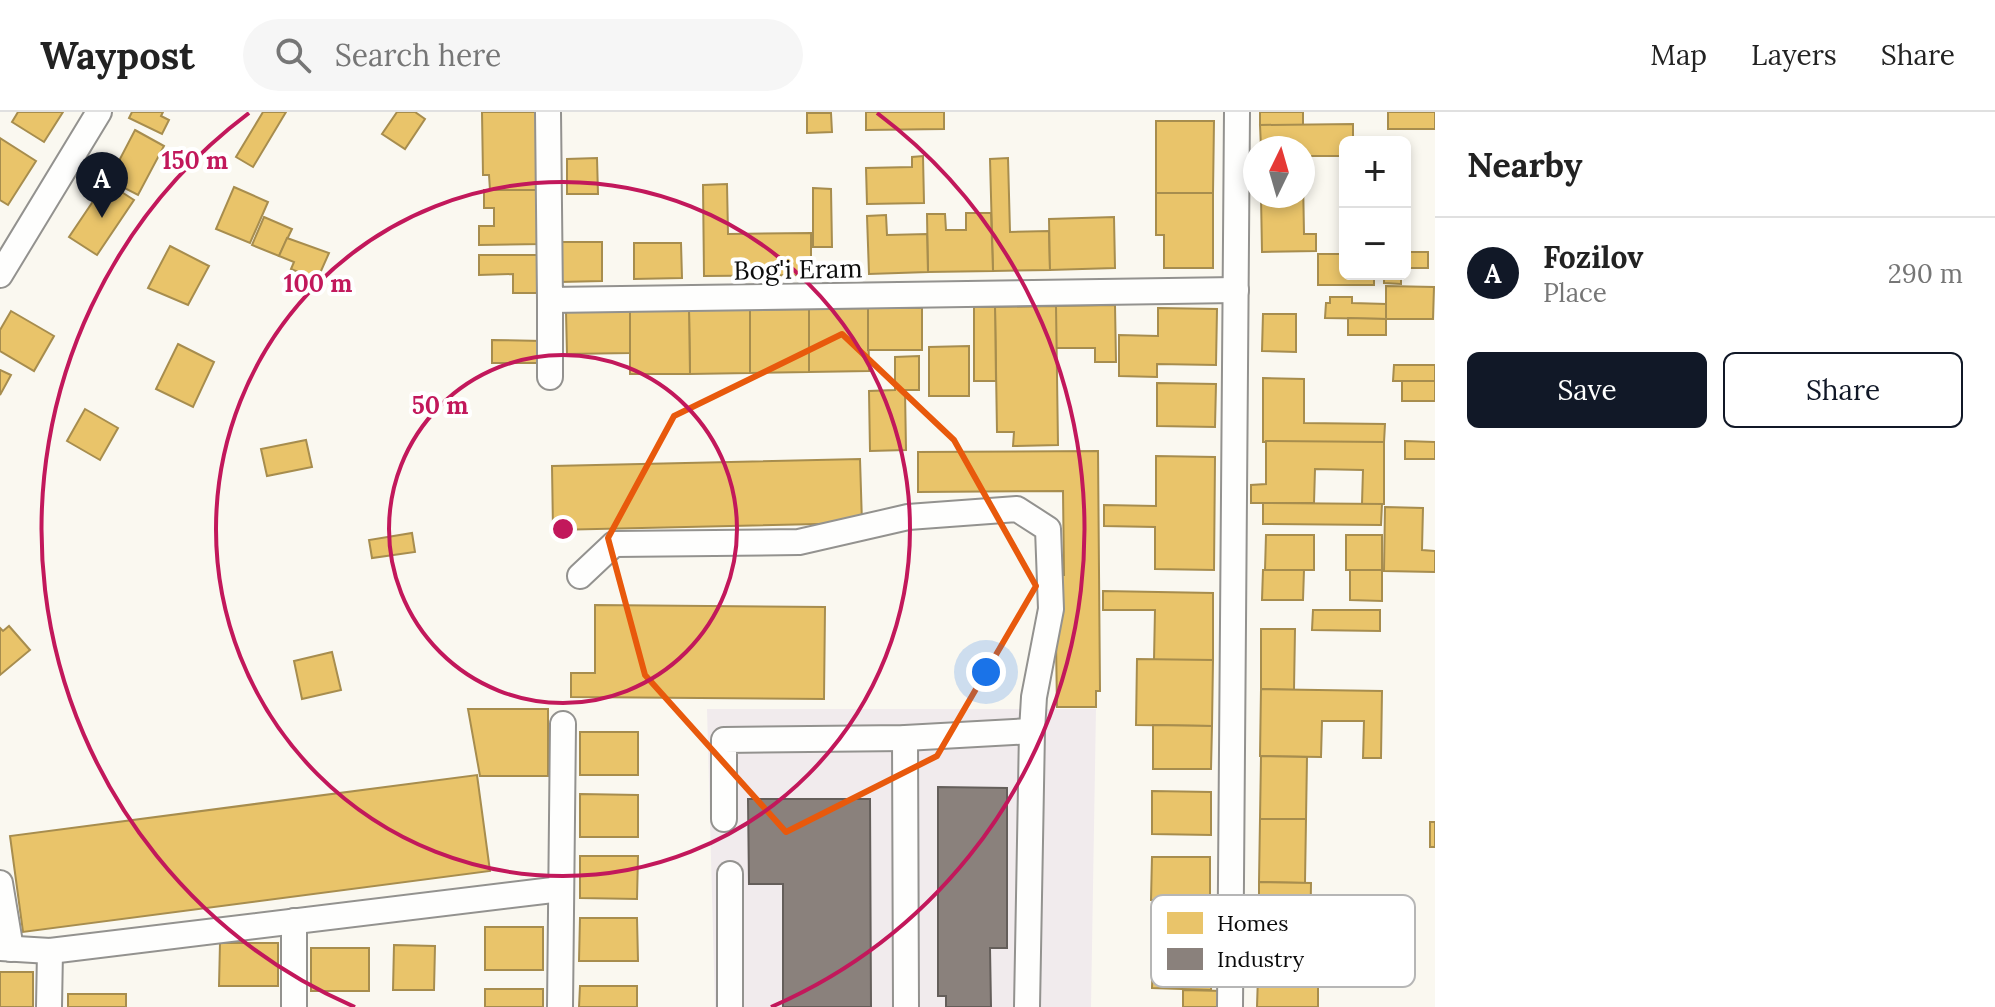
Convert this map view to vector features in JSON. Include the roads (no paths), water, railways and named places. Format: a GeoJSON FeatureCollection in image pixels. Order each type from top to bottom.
{"type":"FeatureCollection","features":[{"type":"Feature","properties":{"kind":"street"},"geometry":{"type":"LineString","coordinates":[[0,275],[99,112]]}},
{"type":"Feature","properties":{"kind":"street"},"geometry":{"type":"LineString","coordinates":[[548,112],[550,377]]}},
{"type":"Feature","properties":{"kind":"street"},"geometry":{"type":"LineString","coordinates":[[1231,895],[1237,112]]}},
{"type":"Feature","properties":{"kind":"street","name":"Bog'i Eram"},"geometry":{"type":"LineString","coordinates":[[550,300],[1236,290]]}},
{"type":"Feature","properties":{"kind":"street"},"geometry":{"type":"LineString","coordinates":[[580,576],[614,544],[799,542],[908,517],[1017,509],[1048,529],[1051,609],[1034,697],[1032,731],[1027,1007]]}},
{"type":"Feature","properties":{"kind":"street"},"geometry":{"type":"LineString","coordinates":[[560,1007],[563,724]]}},
{"type":"Feature","properties":{"kind":"street"},"geometry":{"type":"LineString","coordinates":[[724,819],[724,740],[905,738],[1032,731]]}},
{"type":"Feature","properties":{"kind":"street"},"geometry":{"type":"LineString","coordinates":[[905,738],[906,1007]]}},
{"type":"Feature","properties":{"kind":"street"},"geometry":{"type":"LineString","coordinates":[[730,874],[730,1007]]}},
{"type":"Feature","properties":{"kind":"street"},"geometry":{"type":"LineString","coordinates":[[0,883],[6,948],[50,951],[561,889]]}},
{"type":"Feature","properties":{"kind":"street"},"geometry":{"type":"LineString","coordinates":[[294,921],[294,1007]]}},
{"type":"Feature","properties":{"kind":"street"},"geometry":{"type":"LineString","coordinates":[[49,1007],[50,951]]}},
{"type":"Feature","properties":{"kind":"street"},"geometry":{"type":"LineString","coordinates":[[1230,987],[1230,1007]]}},
{"type":"Feature","properties":{"kind":"place","name":"Fozilov"},"geometry":{"type":"Point","coordinates":[102,218]}}]}
